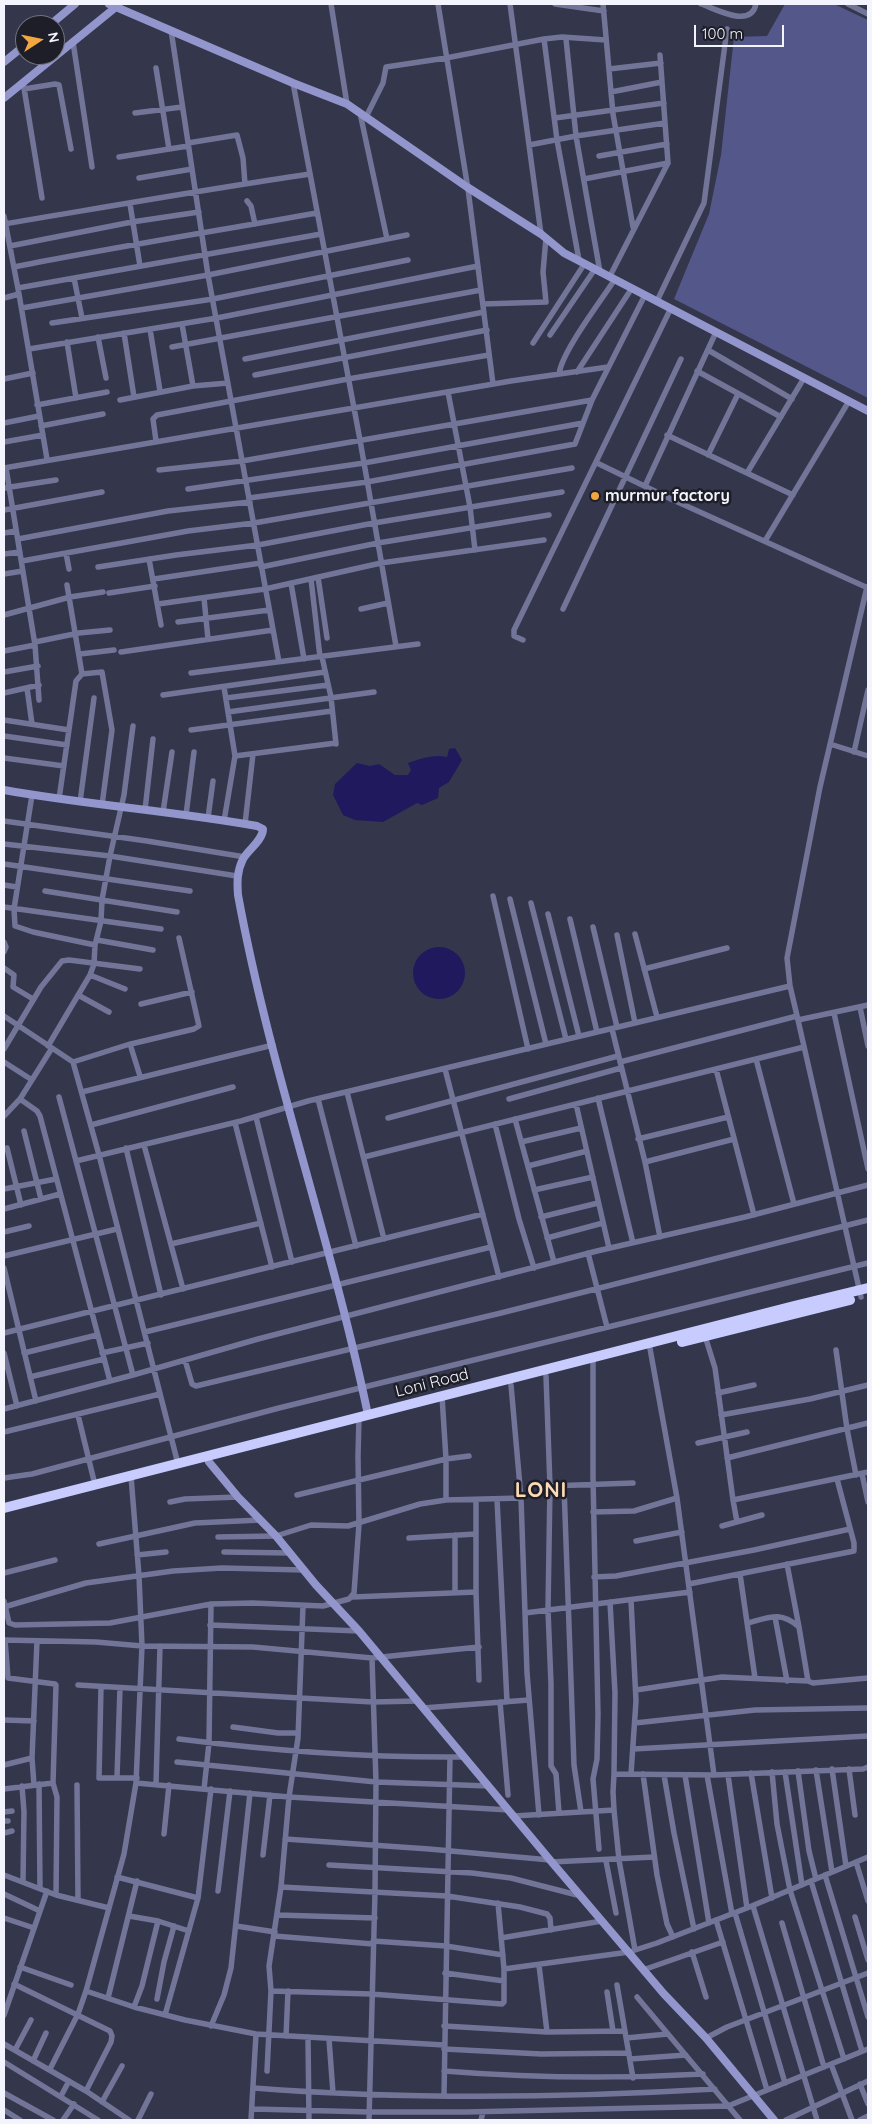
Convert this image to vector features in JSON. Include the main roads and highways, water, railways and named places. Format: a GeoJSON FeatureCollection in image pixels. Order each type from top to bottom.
{"type":"FeatureCollection","features":[{"type":"Feature","properties":{"kind":"highway","name":"Loni Road"},"geometry":{"type":"LineString","coordinates":[[650,1346],[705,1336],[864,1293]]}},
{"type":"Feature","properties":{"kind":"highway","name":"Loni Road"},"geometry":{"type":"LineString","coordinates":[[4,1515],[178,1464],[864,1293]]}},
{"type":"Feature","properties":{"kind":"highway","name":"Loni Road"},"geometry":{"type":"LineString","coordinates":[[443,1399],[511,1385],[594,1361]]}},
{"type":"Feature","properties":{"kind":"highway","name":"Loni Road"},"geometry":{"type":"LineString","coordinates":[[4,1508],[94,1485],[132,1479],[209,1462],[362,1419]]}},
{"type":"Feature","properties":{"kind":"place","name":"murmur factory"},"geometry":{"type":"Point","coordinates":[595,496]}},
{"type":"Feature","properties":{"kind":"district","name":"LONI"},"geometry":{"type":"Point","coordinates":[541,1491]}}]}
